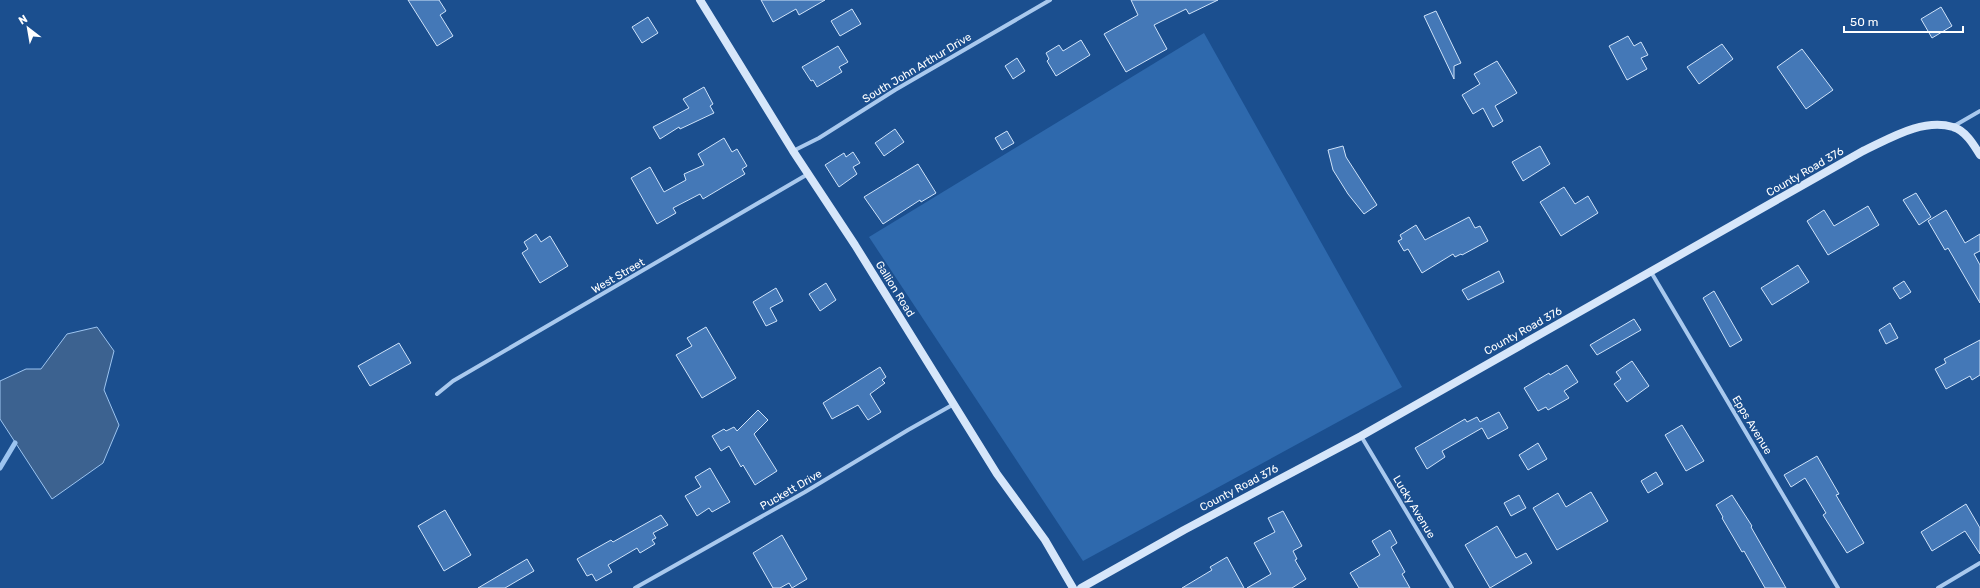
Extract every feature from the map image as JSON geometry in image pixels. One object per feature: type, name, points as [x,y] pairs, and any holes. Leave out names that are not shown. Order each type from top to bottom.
[{"type":"street","name":"Gallion Road","points":[[700,0],[793,151],[855,245],[998,474],[1045,540],[1073,588]]},
{"type":"street","name":"South John Arthur Drive","points":[[793,151],[819,138],[894,90],[1050,0]]},
{"type":"street","points":[[1980,111],[1953,127],[1963,133],[1980,155]]},
{"type":"street","name":"County Road 376","points":[[1081,588],[1184,530],[1361,436],[1863,151],[1908,131],[1930,125],[1953,127]]},
{"type":"street","name":"West Street","points":[[437,394],[453,381],[808,174]]},
{"type":"street","name":"Epps Avenue","points":[[1650,272],[1838,588]]},
{"type":"street","name":"Puckett Drive","points":[[635,588],[806,492],[954,404]]},
{"type":"street","name":"Lucky Avenue","points":[[1361,436],[1452,588]]},
{"type":"street","points":[[1938,588],[1980,563]]},
{"type":"shaded area","points":[[1204,33],[1402,387],[1083,561],[869,237]]},
{"type":"shaded area","points":[[97,327],[114,351],[104,390],[119,425],[103,463],[52,499],[0,419],[0,381],[26,369],[41,369],[67,334]]},
{"type":"building","points":[[408,0],[439,0],[446,11],[440,15],[453,36],[437,46]]},
{"type":"building","points":[[761,0],[825,0],[799,15],[796,9],[773,22]]},
{"type":"building","points":[[1131,0],[1218,0],[1189,14],[1186,9],[1154,25],[1167,49],[1126,72],[1104,34],[1138,15]]},
{"type":"building","points":[[1941,7],[1952,26],[1932,38],[1921,19]]},
{"type":"building","points":[[852,9],[861,24],[840,36],[831,21]]},
{"type":"building","points":[[1436,11],[1461,63],[1454,66],[1454,79],[1424,16]]},
{"type":"building","points":[[648,17],[658,33],[642,43],[632,27]]},
{"type":"building","points":[[1628,36],[1634,46],[1641,42],[1648,55],[1641,58],[1647,69],[1627,80],[1609,46]]},
{"type":"building","points":[[1081,40],[1090,55],[1056,76],[1047,61],[1049,59],[1046,53],[1059,45],[1063,51]]},
{"type":"building","points":[[1722,44],[1733,59],[1699,84],[1687,67]]},
{"type":"building","points":[[838,46],[848,62],[839,67],[842,72],[817,87],[802,67]]},
{"type":"building","points":[[1802,49],[1833,90],[1806,109],[1777,67]]},
{"type":"building","points":[[1017,58],[1025,71],[1013,79],[1005,66]]},
{"type":"building","points":[[1497,61],[1517,93],[1495,106],[1503,121],[1493,127],[1483,108],[1473,114],[1462,95],[1480,84],[1474,74]]},
{"type":"building","points":[[704,87],[713,104],[710,106],[714,113],[680,129],[679,127],[660,139],[653,127],[689,108],[683,99]]},
{"type":"building","points":[[895,129],[904,142],[884,156],[875,143]]},
{"type":"building","points":[[1007,131],[1014,143],[1002,150],[995,138]]},
{"type":"building","points":[[724,138],[732,152],[737,149],[747,166],[742,169],[745,174],[703,199],[700,194],[673,208],[676,213],[657,224],[631,178],[650,167],[664,192],[686,180],[684,174],[704,165],[698,154]]},
{"type":"building","points":[[1343,146],[1346,157],[1377,205],[1364,214],[1348,194],[1333,170],[1328,150]]},
{"type":"building","points":[[1540,146],[1550,164],[1523,181],[1512,162]]},
{"type":"building","points":[[853,152],[860,163],[853,167],[857,174],[839,187],[825,165],[844,153],[846,157]]},
{"type":"building","points":[[918,164],[936,193],[921,202],[920,200],[883,224],[864,197]]},
{"type":"building","points":[[1564,187],[1575,204],[1588,196],[1598,213],[1561,236],[1540,202]]},
{"type":"building","points":[[1916,193],[1931,217],[1919,225],[1903,200]]},
{"type":"building","points":[[1868,206],[1879,225],[1828,255],[1807,221],[1824,210],[1834,226]]},
{"type":"building","points":[[1946,210],[1965,243],[1980,234],[1980,251],[1974,254],[1980,265],[1980,303],[1948,248],[1945,250],[1928,221]]},
{"type":"building","points":[[1469,217],[1475,228],[1480,226],[1488,241],[1462,255],[1461,254],[1455,257],[1453,254],[1422,273],[1408,249],[1404,251],[1398,241],[1402,239],[1400,235],[1416,225],[1425,240]]},
{"type":"building","points":[[536,234],[541,242],[550,236],[568,266],[540,283],[522,253],[528,249],[524,242]]},
{"type":"building","points":[[1798,265],[1809,282],[1772,305],[1761,288]]},
{"type":"building","points":[[1499,271],[1504,282],[1468,300],[1462,290]]},
{"type":"building","points":[[1904,281],[1911,292],[1900,299],[1893,288]]},
{"type":"building","points":[[826,283],[836,300],[820,311],[809,294]]},
{"type":"building","points":[[776,288],[783,301],[770,308],[777,321],[766,326],[753,302]]},
{"type":"building","points":[[1714,291],[1742,340],[1730,347],[1703,298]]},
{"type":"building","points":[[1634,319],[1641,330],[1597,355],[1590,345]]},
{"type":"building","points":[[1890,323],[1898,338],[1886,344],[1879,330]]},
{"type":"building","points":[[706,327],[736,378],[702,398],[676,355],[692,346],[687,338]]},
{"type":"building","points":[[1980,340],[1980,375],[1972,380],[1970,376],[1946,389],[1935,369],[1946,363],[1944,359]]},
{"type":"building","points":[[399,343],[411,363],[370,386],[358,366]]},
{"type":"building","points":[[1632,361],[1649,386],[1627,402],[1614,384],[1621,379],[1616,372]]},
{"type":"building","points":[[1567,365],[1578,382],[1564,391],[1569,398],[1548,410],[1546,407],[1538,411],[1524,388],[1549,373],[1550,375]]},
{"type":"building","points":[[880,367],[886,377],[882,380],[885,383],[870,394],[881,412],[868,420],[858,405],[832,419],[823,403]]},
{"type":"building","points":[[758,410],[768,420],[754,434],[777,471],[755,485],[743,465],[741,467],[729,446],[721,451],[712,436],[724,429],[726,431],[734,427],[737,431]]},
{"type":"building","points":[[1499,412],[1508,428],[1488,439],[1482,428],[1442,451],[1445,457],[1427,469],[1415,448],[1465,419],[1467,422],[1477,417],[1480,422]]},
{"type":"building","points":[[1682,425],[1704,461],[1686,471],[1665,435]]},
{"type":"building","points":[[1538,443],[1547,459],[1528,470],[1519,455]]},
{"type":"building","points":[[1817,456],[1839,494],[1836,495],[1864,543],[1847,553],[1823,515],[1826,513],[1805,478],[1791,487],[1784,475]]},
{"type":"building","points":[[710,468],[730,502],[712,512],[709,508],[697,516],[685,496],[701,487],[695,477]]},
{"type":"building","points":[[1656,472],[1663,484],[1648,493],[1641,481]]},
{"type":"building","points":[[1591,492],[1608,521],[1557,550],[1533,508],[1558,493],[1566,507]]},
{"type":"building","points":[[1519,495],[1526,508],[1511,516],[1504,503]]},
{"type":"building","points":[[1732,495],[1752,526],[1751,527],[1786,588],[1765,588],[1744,551],[1742,552],[1722,518],[1723,517],[1716,505]]},
{"type":"building","points":[[1966,504],[1980,528],[1980,554],[1965,531],[1932,551],[1921,532]]},
{"type":"building","points":[[445,510],[471,555],[444,571],[418,526]]},
{"type":"building","points":[[1283,511],[1302,546],[1293,551],[1297,559],[1295,560],[1306,579],[1292,588],[1247,588],[1271,574],[1254,543],[1275,532],[1268,518]]},
{"type":"building","points":[[661,515],[668,525],[653,533],[656,538],[652,540],[655,544],[640,553],[637,548],[608,565],[612,572],[596,581],[592,574],[587,576],[577,559],[611,540],[613,542]]},
{"type":"building","points":[[1497,526],[1516,558],[1526,553],[1532,563],[1490,588],[1465,545]]},
{"type":"building","points":[[1390,530],[1397,543],[1391,547],[1405,572],[1402,574],[1410,588],[1359,588],[1350,573],[1380,555],[1372,541]]},
{"type":"building","points":[[782,535],[807,579],[792,588],[789,583],[780,588],[773,588],[753,553]]},
{"type":"building","points":[[1227,557],[1244,588],[1182,588],[1212,570],[1210,567]]},
{"type":"building","points":[[527,559],[534,571],[505,588],[478,588]]},
{"type":"waterway","points":[[0,468],[15,443]]}]
